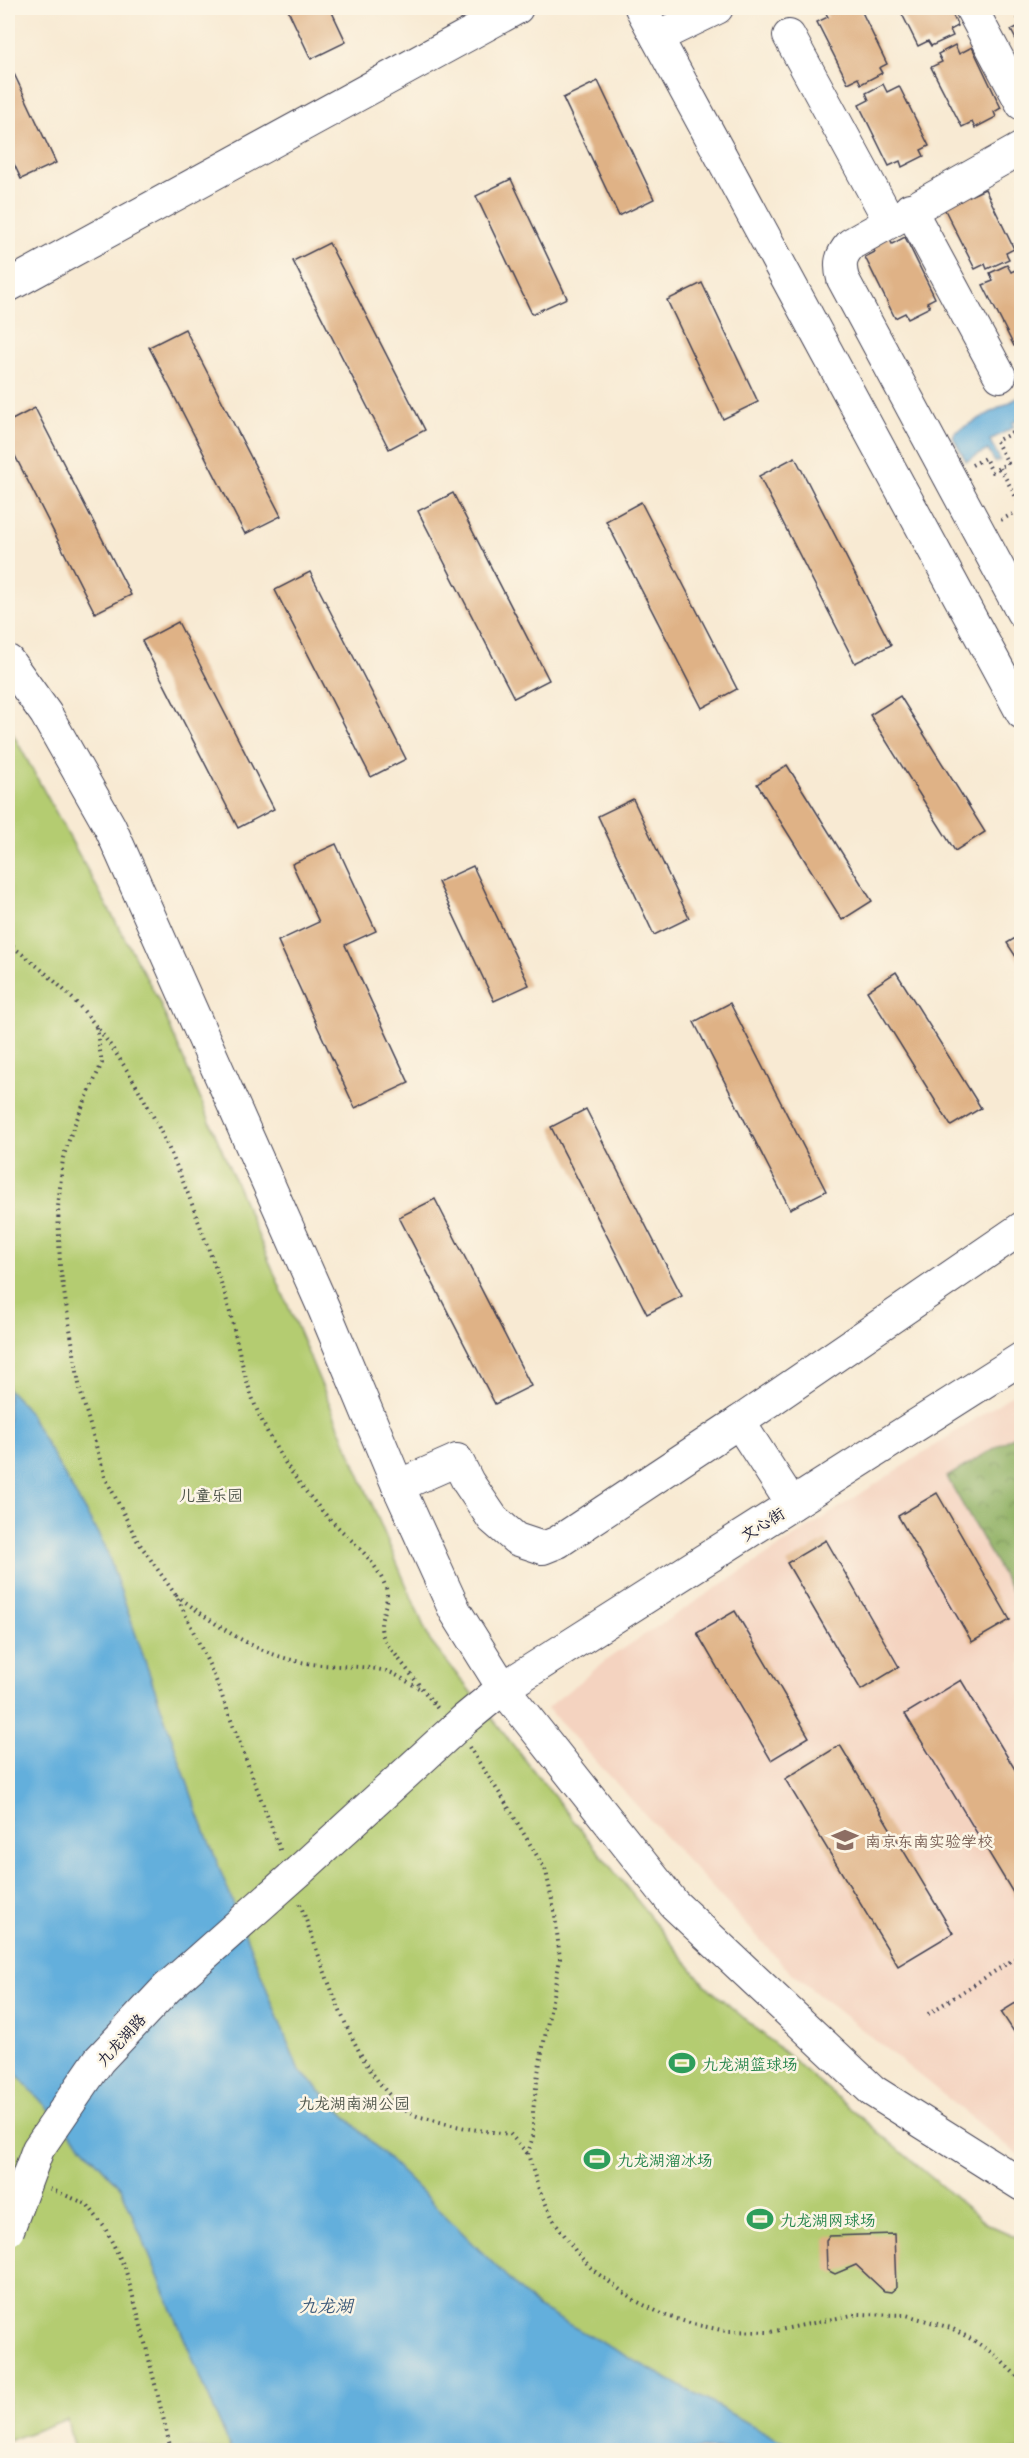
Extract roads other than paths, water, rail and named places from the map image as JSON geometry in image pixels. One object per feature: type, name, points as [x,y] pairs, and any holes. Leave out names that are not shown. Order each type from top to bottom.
[{"type":"street","points":[[8,286],[517,8]]},
{"type":"street","points":[[641,8],[1022,713]]},
{"type":"street","points":[[657,37],[717,8]]},
{"type":"street","points":[[971,8],[1022,104]]},
{"type":"street","points":[[789,36],[1000,376]]},
{"type":"street","points":[[1022,148],[851,244],[842,254],[840,266],[843,279],[1022,612]]},
{"type":"street","points":[[937,556],[979,532]]},
{"type":"street","points":[[8,661],[46,714],[110,827],[324,1309],[398,1486],[455,1611],[503,1688],[675,1904],[873,2091],[1022,2185]]},
{"type":"street","points":[[398,1486],[457,1461],[493,1519],[516,1539],[543,1548],[558,1542],[739,1422],[1022,1228]]},
{"type":"street","name":"文心街","points":[[503,1688],[1022,1358]]},
{"type":"street","points":[[739,1422],[792,1504]]},
{"type":"street","name":"九龙湖路","points":[[8,2230],[38,2150],[99,2060],[167,1988],[464,1720],[503,1688]]},
{"type":"water","points":[[1021,396],[1021,418],[1012,423],[1014,427],[990,440],[1000,460],[995,462],[988,450],[966,461],[953,437],[955,432]]},
{"type":"water","name":"九龙湖","points":[[8,1389],[25,1407],[105,1546],[199,1816],[298,2069],[537,2307],[797,2450],[231,2450],[121,2188],[8,2065]]},
{"type":"place","name":"南京东南实验学校","points":[[845,1840]]},
{"type":"place","name":"九龙湖篮球场","points":[[682,2063]]},
{"type":"place","name":"九龙湖溜冰场","points":[[597,2159]]},
{"type":"place","name":"九龙湖网球场","points":[[760,2219]]},
{"type":"park label","name":"儿童乐园","points":[[211,1494]]},
{"type":"park label","name":"九龙湖南湖公园","points":[[354,2102]]}]
